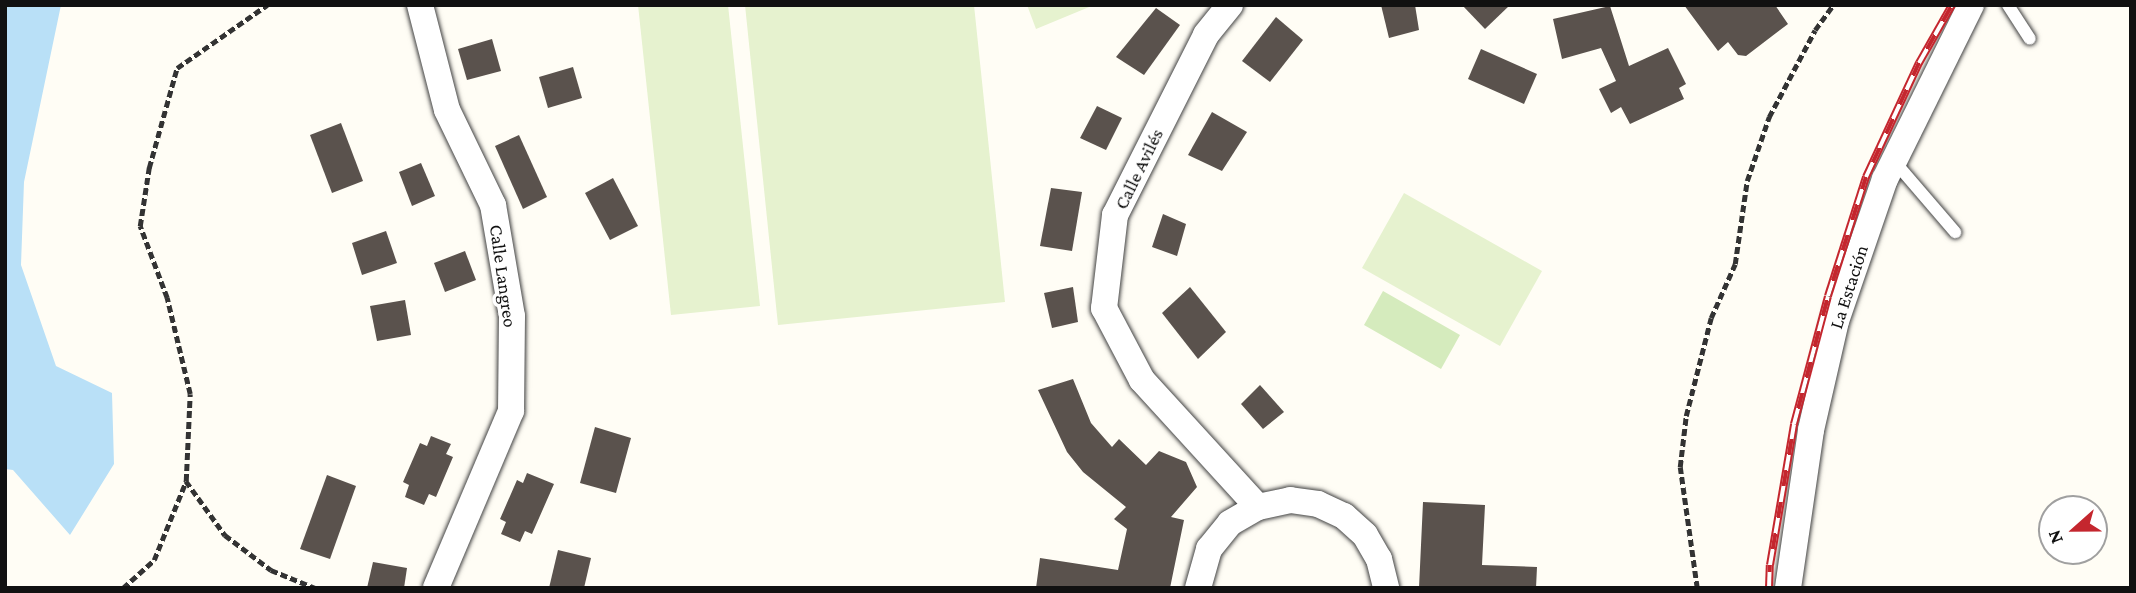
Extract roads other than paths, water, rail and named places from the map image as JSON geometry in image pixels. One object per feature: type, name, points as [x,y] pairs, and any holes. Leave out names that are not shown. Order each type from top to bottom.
[{"type":"street","name":"Calle Langreo","points":[[420,5],[447,110],[493,205],[512,316],[511,411],[436,588]]},
{"type":"street","name":"Calle Avilés","points":[[1230,5],[1206,35],[1115,215],[1104,308],[1142,380],[1258,507]]},
{"type":"street","name":"La Estación","points":[[1788,588],[1811,430],[1836,321],[1894,160],[1971,5]]},
{"type":"street","points":[[1198,588],[1209,549],[1230,523],[1258,507],[1290,500],[1318,504],[1343,516],[1365,535],[1379,559],[1386,588]]},
{"type":"lane","points":[[2008,5],[2029,39]]},
{"type":"lane","points":[[1894,160],[1955,232]]},
{"type":"water","points":[[5,5],[61,5],[24,182],[21,265],[56,366],[112,393],[114,464],[70,535],[13,470],[5,469]]},
{"type":"railway","points":[[1769,588],[1770,565],[1794,424],[1828,296],[1866,177],[1919,63],[1952,5]]}]
